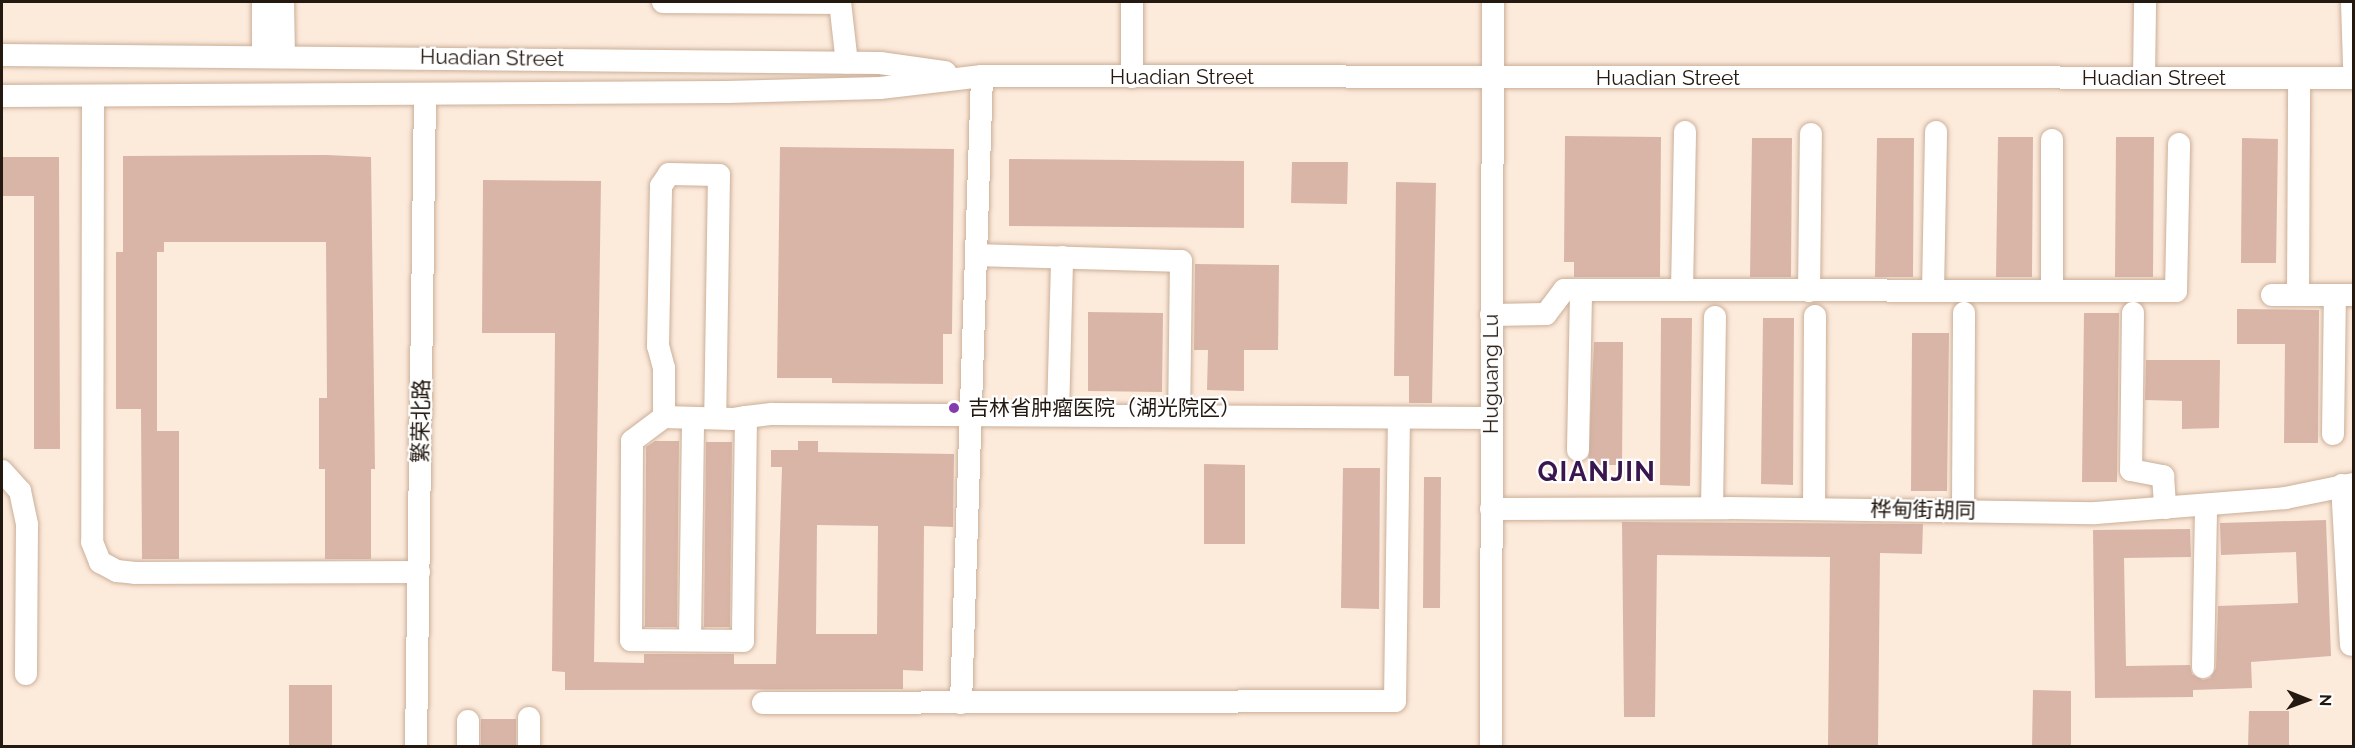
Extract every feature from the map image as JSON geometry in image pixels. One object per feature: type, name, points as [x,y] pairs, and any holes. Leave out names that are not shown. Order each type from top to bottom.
[{"type":"street","points":[[263,2],[273,57]]},
{"type":"street","points":[[273,57],[283,2]]},
{"type":"street","points":[[663,2],[840,2],[846,63]]},
{"type":"street","points":[[1132,2],[1132,77]]},
{"type":"street","name":"Huguang Lu","points":[[1491,747],[1493,2]]},
{"type":"street","points":[[2144,78],[2145,2]]},
{"type":"street","points":[[2352,2],[2354,65]]},
{"type":"street","name":"Huadian Street","points":[[2,56],[880,63],[982,76]]},
{"type":"street","points":[[962,702],[982,76]]},
{"type":"street","name":"Huadian Street","points":[[2,96],[425,95],[857,88],[982,76],[2354,78]]},
{"type":"street","points":[[2298,295],[2299,78]]},
{"type":"street","name":"繁荣北路","points":[[416,747],[425,95]]},
{"type":"street","points":[[93,97],[92,542],[100,562],[117,572],[135,573],[419,572]]},
{"type":"street","points":[[1682,290],[1685,132]]},
{"type":"street","points":[[1933,291],[1936,132]]},
{"type":"street","points":[[1809,291],[1811,134]]},
{"type":"street","points":[[2052,140],[2052,291]]},
{"type":"street","points":[[1491,315],[1546,314],[1564,290],[2176,291],[2179,144]]},
{"type":"street","points":[[664,417],[664,368],[658,346],[661,186],[669,174],[719,175],[690,640]]},
{"type":"street","points":[[978,255],[1181,261],[1179,416]]},
{"type":"street","points":[[1058,415],[1062,257]]},
{"type":"street","points":[[1578,450],[1581,290]]},
{"type":"street","points":[[2272,295],[2344,295],[2333,434]]},
{"type":"street","points":[[1963,511],[1964,313]]},
{"type":"street","points":[[2133,313],[2131,470],[2163,476],[2165,508]]},
{"type":"street","points":[[1713,508],[1716,316]]},
{"type":"street","points":[[1814,509],[1815,316]]},
{"type":"street","points":[[746,417],[743,641],[631,640],[632,441],[664,417],[746,417],[772,414],[1491,418]]},
{"type":"street","points":[[763,703],[1395,701],[1399,418]]},
{"type":"street","points":[[2,471],[20,491],[27,525],[26,674]]},
{"type":"street","points":[[2348,484],[2351,645]]},
{"type":"street","name":"桦甸街胡同","points":[[1491,509],[1713,508],[2096,513],[2286,498],[2348,484]]},
{"type":"street","points":[[2203,667],[2206,505]]},
{"type":"street","points":[[529,718],[529,747]]},
{"type":"street","points":[[468,721],[468,747]]},
{"type":"building","points":[[1565,136],[1661,137],[1660,277],[1574,277],[1574,262],[1564,262]]},
{"type":"building","points":[[1998,137],[2033,137],[2032,277],[1996,277]]},
{"type":"building","points":[[2116,137],[2154,137],[2153,277],[2115,277]]},
{"type":"building","points":[[1752,138],[1792,138],[1791,277],[1750,277]]},
{"type":"building","points":[[1877,138],[1914,138],[1913,277],[1875,277]]},
{"type":"building","points":[[2242,138],[2278,139],[2276,263],[2241,263]]},
{"type":"building","points":[[780,147],[954,149],[952,334],[943,334],[943,384],[832,383],[832,378],[777,378]]},
{"type":"building","points":[[326,155],[371,157],[375,469],[371,469],[371,559],[325,559],[325,469],[319,469],[319,398],[327,398],[326,242],[164,242],[164,252],[157,252],[157,431],[179,431],[179,559],[142,559],[141,409],[116,409],[116,252],[123,252],[123,156]]},
{"type":"building","points":[[2,157],[59,157],[60,449],[34,449],[34,196],[2,196]]},
{"type":"building","points":[[1009,159],[1244,161],[1244,228],[1009,226]]},
{"type":"building","points":[[1292,162],[1348,162],[1347,204],[1291,203]]},
{"type":"building","points":[[483,180],[601,181],[594,662],[644,663],[644,654],[734,654],[734,664],[776,664],[782,467],[771,467],[771,450],[798,450],[798,441],[818,441],[818,452],[954,454],[953,527],[924,526],[923,671],[903,670],[903,689],[565,690],[565,672],[552,671],[555,333],[482,333]],"holes":[[[817,525],[878,526],[877,634],[816,634]]]},
{"type":"building","points":[[1396,182],[1436,183],[1432,403],[1409,403],[1409,376],[1394,376]]},
{"type":"building","points":[[1195,264],[1279,265],[1278,350],[1244,350],[1244,391],[1207,390],[1208,350],[1194,350]]},
{"type":"building","points":[[2237,309],[2319,310],[2318,443],[2284,443],[2285,344],[2237,344]]},
{"type":"building","points":[[1088,312],[1163,313],[1162,392],[1088,391]]},
{"type":"building","points":[[2084,313],[2119,313],[2117,482],[2082,482]]},
{"type":"building","points":[[1661,318],[1692,318],[1690,486],[1660,485]]},
{"type":"building","points":[[1763,318],[1794,318],[1793,485],[1761,484]]},
{"type":"building","points":[[1912,333],[1949,333],[1947,491],[1911,491]]},
{"type":"building","points":[[1594,342],[1623,342],[1622,465],[1588,465]]},
{"type":"building","points":[[2146,360],[2220,360],[2219,428],[2182,429],[2182,401],[2145,400]]},
{"type":"building","points":[[655,441],[679,441],[677,627],[645,627],[646,447]]},
{"type":"building","points":[[706,442],[732,442],[730,627],[704,627]]},
{"type":"building","points":[[1204,464],[1245,465],[1245,544],[1204,544]]},
{"type":"building","points":[[1343,468],[1380,468],[1379,609],[1341,608]]},
{"type":"building","points":[[1424,477],[1441,477],[1440,608],[1423,608]]},
{"type":"building","points":[[2326,520],[2331,656],[2251,662],[2252,688],[2193,690],[2193,697],[2095,698],[2093,530],[2190,529],[2191,557],[2124,558],[2126,666],[2190,665],[2192,674],[2203,680],[2210,678],[2216,668],[2218,606],[2298,603],[2296,552],[2221,555],[2220,523]]},
{"type":"building","points":[[1622,522],[1923,524],[1922,554],[1880,553],[1878,745],[1828,745],[1830,557],[1657,555],[1655,717],[1624,717]]},
{"type":"building","points":[[289,685],[332,685],[332,747],[289,747]]},
{"type":"building","points":[[2033,690],[2071,691],[2071,747],[2032,747]]},
{"type":"building","points":[[2249,711],[2289,711],[2289,747],[2248,747]]},
{"type":"building","points":[[481,719],[516,719],[516,747],[481,747]]},
{"type":"place","name":"吉林省肿瘤医院（湖光院区）","points":[[954,408]]},
{"type":"district","name":"QIANJIN","points":[[1597,472]]}]
